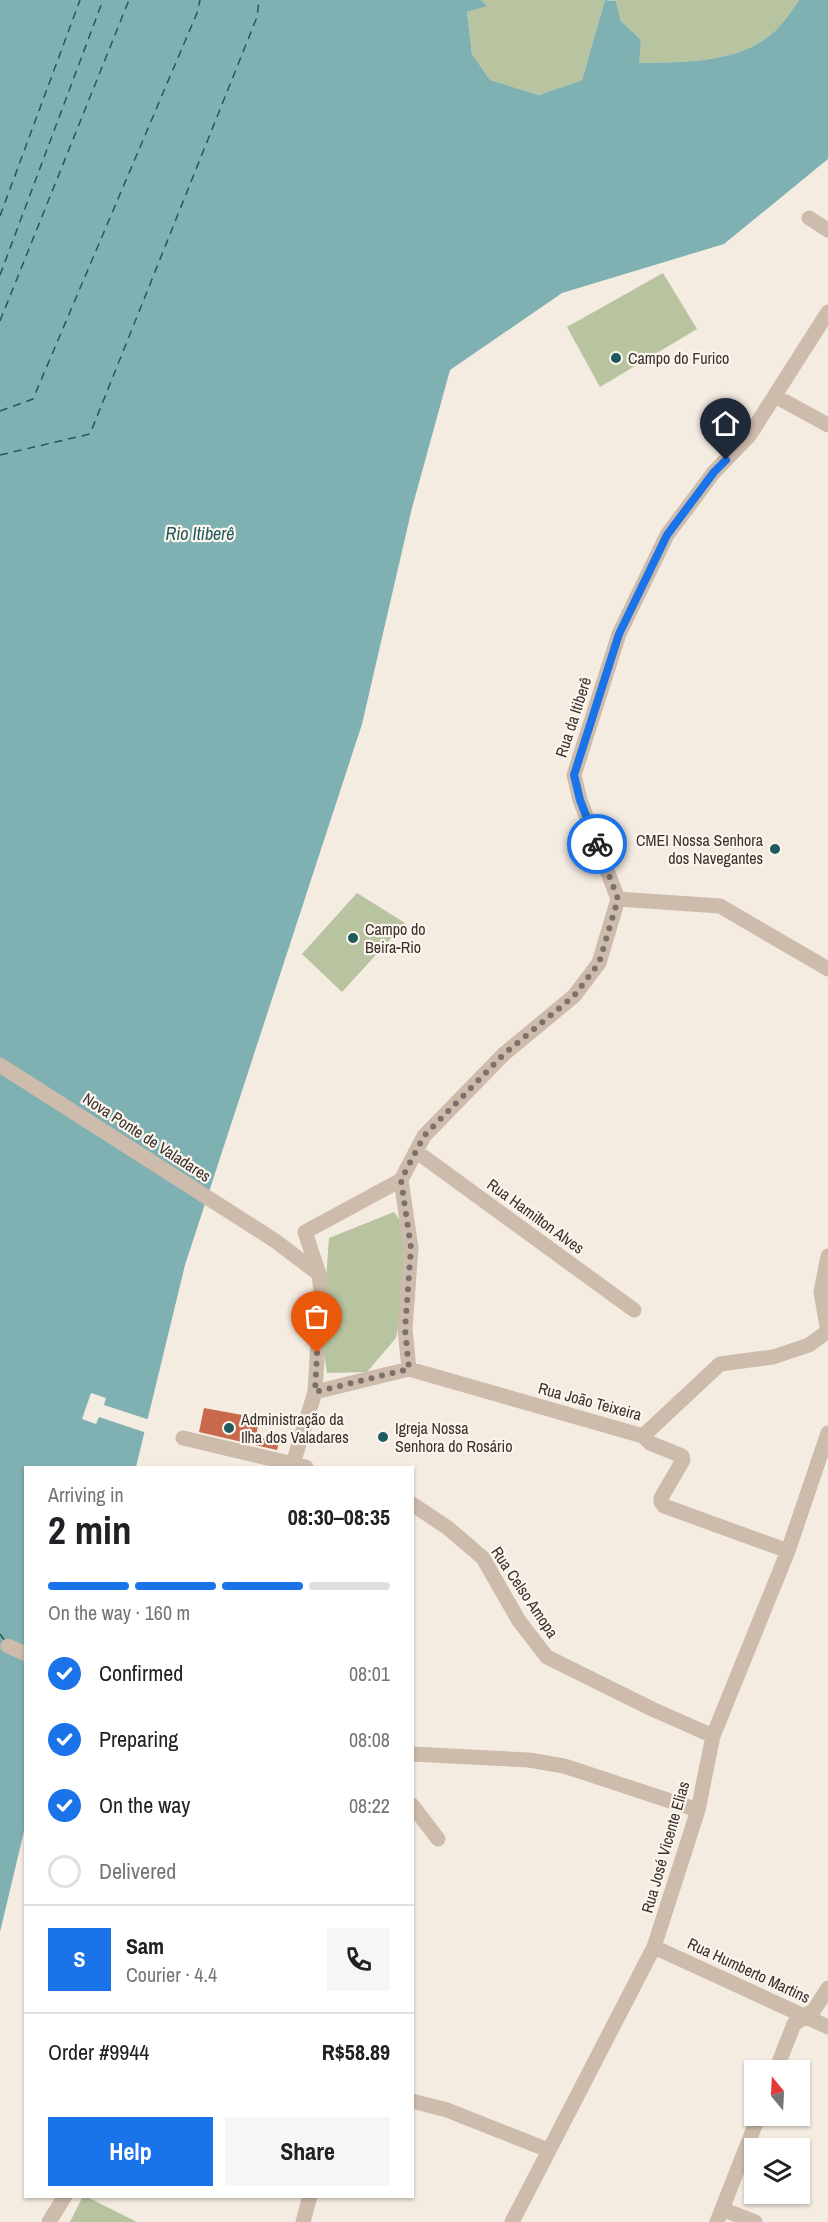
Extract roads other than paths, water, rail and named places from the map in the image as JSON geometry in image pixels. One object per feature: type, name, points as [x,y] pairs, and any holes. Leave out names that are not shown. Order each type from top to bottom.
[{"type":"street","points":[[809,218],[828,230]]},
{"type":"street","name":"Rua da Itiberê","points":[[618,899],[580,800],[574,775],[619,634],[667,535],[714,472],[749,436],[827,315]]},
{"type":"street","points":[[775,396],[828,425]]},
{"type":"street","points":[[183,1438],[297,1466],[315,1392],[321,1291],[319,1274],[305,1232],[401,1180],[424,1136],[504,1054],[574,996],[599,963],[618,899],[720,906],[828,969]]},
{"type":"street","name":"Nova Ponte de Valadares","points":[[0,1065],[274,1240],[319,1274]]},
{"type":"street","name":"Rua Hamilton Alves","points":[[417,1152],[634,1310]]},
{"type":"street","points":[[401,1180],[411,1248],[405,1329],[409,1369]]},
{"type":"street","points":[[828,1256],[821,1292],[828,1331]]},
{"type":"street","name":"Rua João Teixeira","points":[[315,1392],[409,1369],[643,1436],[720,1364],[773,1357],[809,1345],[828,1331]]},
{"type":"street","name":"Rua José Vicente Elias","points":[[512,2222],[654,1947],[698,1810],[713,1736],[788,1551],[828,1433]]},
{"type":"street","points":[[643,1436],[650,1443],[682,1455],[683,1460],[662,1498],[661,1502],[664,1506],[788,1551]]},
{"type":"street","name":"Rua Celso Amopa","points":[[414,1505],[448,1528],[483,1558],[519,1621],[547,1657],[652,1709],[713,1736]]},
{"type":"street","points":[[8,1646],[24,1653]]},
{"type":"street","points":[[414,1754],[529,1760],[564,1766],[698,1810]]},
{"type":"street","points":[[414,1808],[438,1839]]},
{"type":"street","name":"Rua Humberto Martins","points":[[654,1947],[828,2027]]},
{"type":"street","points":[[780,2060],[794,2024],[814,2010],[828,1988]]},
{"type":"street","points":[[414,2102],[447,2110],[549,2150]]},
{"type":"street","points":[[755,2126],[720,2216],[755,2222]]},
{"type":"street","points":[[49,2222],[63,2198]]},
{"type":"street","points":[[303,2222],[309,2198]]},
{"type":"water","name":"Rio Itiberê","points":[[0,0],[481,0],[487,6],[467,12],[472,54],[490,80],[539,95],[582,80],[605,0],[616,1],[621,21],[641,40],[639,63],[693,61],[729,55],[762,41],[776,30],[799,0],[828,0],[828,159],[724,244],[562,293],[450,370],[412,508],[362,724],[185,1265],[136,1466],[24,1466],[24,1831],[0,1932]]},
{"type":"place","name":"Campo do Furico","points":[[616,358]]},
{"type":"place","name":"CMEI Nossa Senhora dos Navegantes","points":[[775,849]]},
{"type":"place","name":"Campo do Beira-Rio","points":[[353,938]]},
{"type":"place","name":"Administração da Ilha dos Valadares","points":[[229,1428]]},
{"type":"place","name":"Igreja Nossa Senhora do Rosário","points":[[383,1437]]}]
